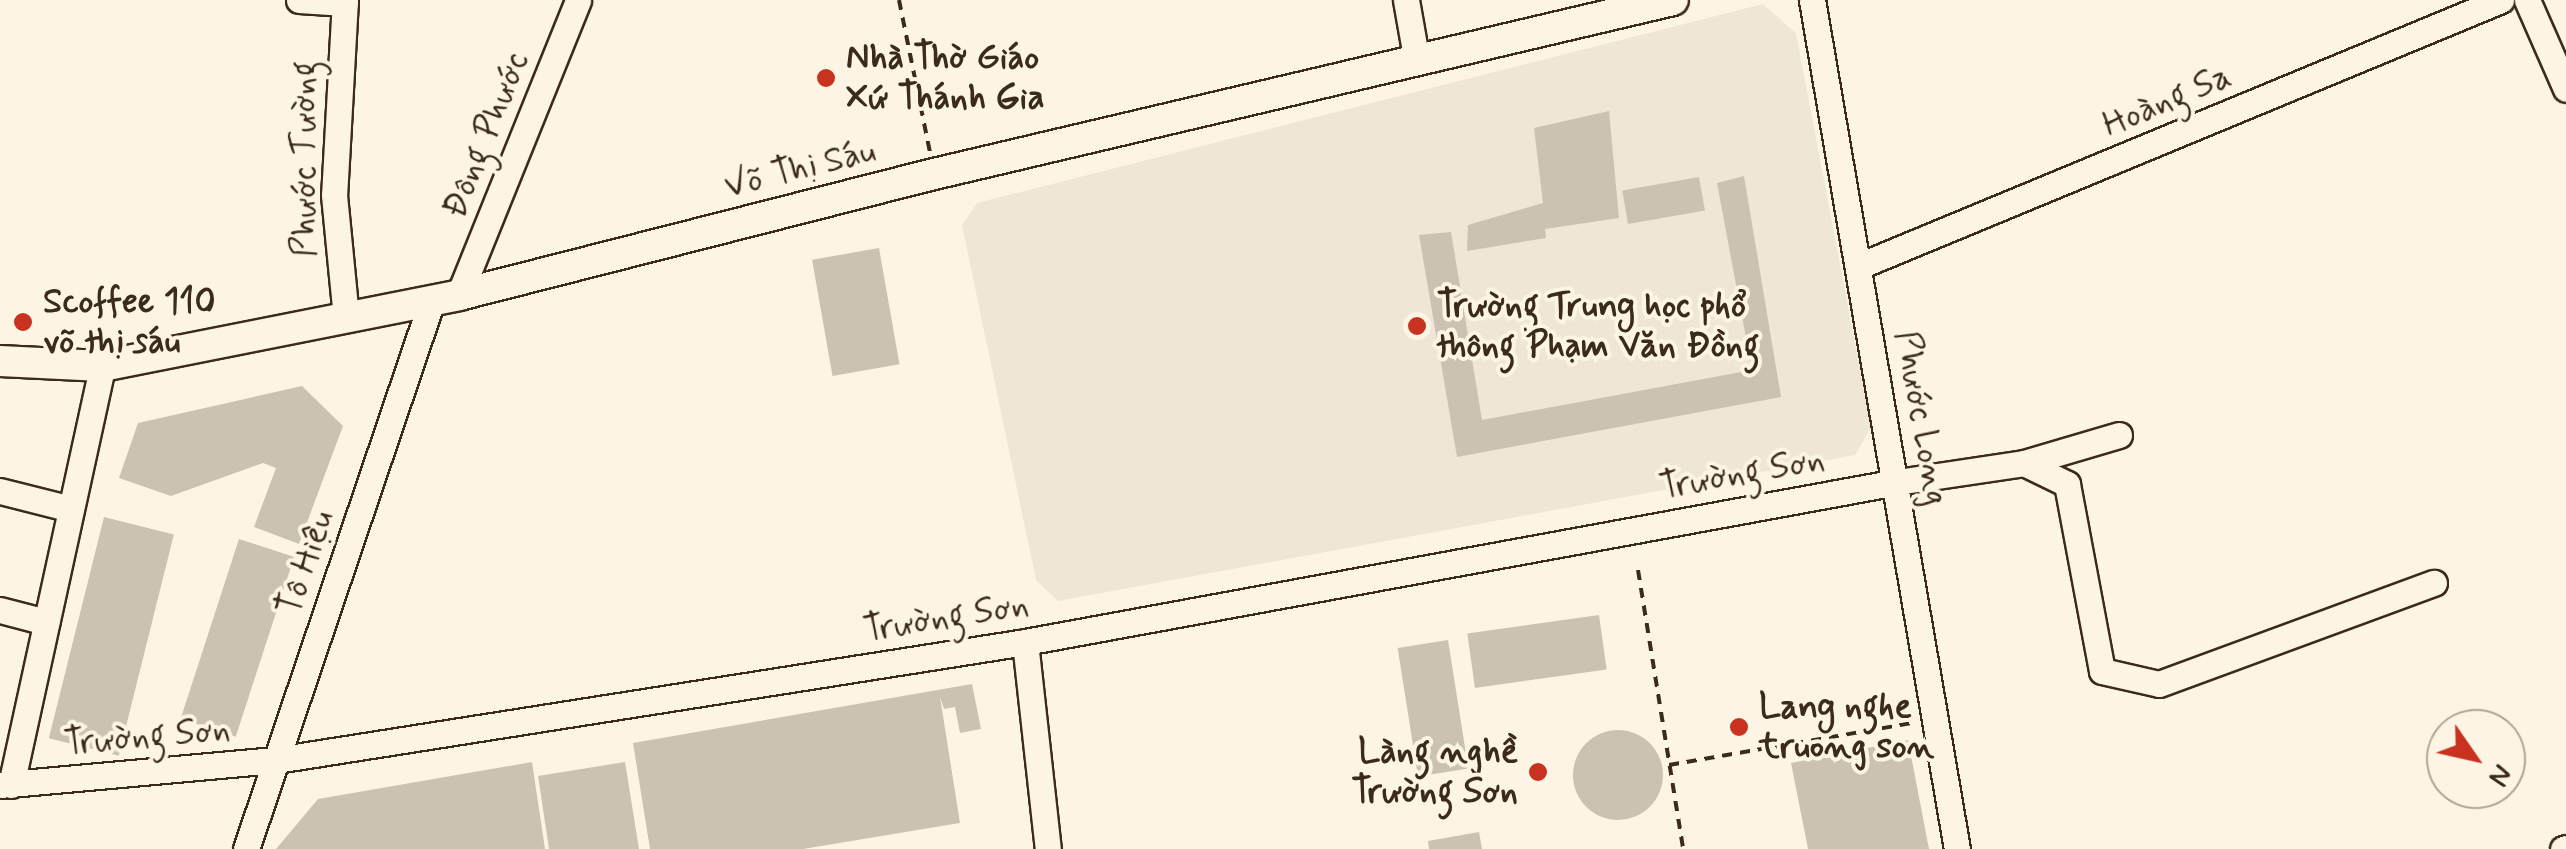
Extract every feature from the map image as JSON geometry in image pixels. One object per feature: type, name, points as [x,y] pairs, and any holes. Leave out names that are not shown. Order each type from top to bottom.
[{"type":"main road","name":"Võ Thị Sáu","points":[[0,361],[102,366],[446,298],[1416,57],[1674,0]]},
{"type":"street","points":[[298,0],[345,2]]},
{"type":"street","name":"Đông Phước","points":[[446,298],[578,0]]},
{"type":"street","points":[[1406,0],[1416,57]]},
{"type":"street","name":"Phước Long","points":[[1812,0],[1957,849]]},
{"type":"street","name":"Hoàng Sa","points":[[1859,266],[2501,0]]},
{"type":"street","points":[[2527,0],[2566,89]]},
{"type":"street","name":"Phước Tường","points":[[345,2],[334,195],[346,318]]},
{"type":"street","name":"Tô Hiệu","points":[[246,849],[446,298]]},
{"type":"street","points":[[5,785],[46,622],[102,366]]},
{"type":"street","name":"Trường Sơn","points":[[5,785],[276,760],[1025,642],[1897,482],[2024,463],[2120,435]]},
{"type":"street","points":[[2024,463],[2067,484],[2102,671],[2159,684],[2434,583]]},
{"type":"street","points":[[0,492],[71,509]]},
{"type":"street","points":[[0,610],[46,622]]},
{"type":"street","points":[[1025,642],[1048,849]]},
{"type":"path","points":[[899,0],[934,174]]},
{"type":"path","points":[[1638,570],[1683,849]]},
{"type":"path","points":[[1670,765],[1936,718]]},
{"type":"shaded area","name":"Trường Trung học phổ thông Phạm Văn Đồng","points":[[1763,4],[1796,33],[1871,427],[1855,455],[1058,601],[1036,580],[962,225],[977,203]]},
{"type":"building","points":[[1609,111],[1619,218],[1545,229],[1546,238],[1467,251],[1468,225],[1543,203],[1534,128]]},
{"type":"building","points":[[1744,176],[1781,397],[1457,457],[1419,235],[1451,232],[1482,420],[1752,370],[1717,183]]},
{"type":"building","points":[[1699,177],[1705,210],[1628,224],[1622,191]]},
{"type":"building","points":[[879,248],[899,364],[833,376],[812,260]]},
{"type":"building","points":[[302,386],[343,426],[299,544],[254,527],[276,468],[263,463],[171,496],[119,478],[138,423]]},
{"type":"building","points":[[104,517],[174,534],[119,756],[49,738]]},
{"type":"building","points":[[239,539],[294,557],[236,737],[181,719]]},
{"type":"building","points":[[1599,615],[1607,669],[1475,688],[1467,634]]},
{"type":"building","points":[[1448,640],[1468,768],[1418,776],[1398,648]]},
{"type":"building","points":[[972,684],[981,729],[960,733],[955,707],[944,709],[940,697],[960,823],[803,849],[650,849],[633,743]]},
{"type":"building","points":[[1609,730],[1627,730],[1643,737],[1656,750],[1663,775],[1656,800],[1643,813],[1627,820],[1609,820],[1593,813],[1580,800],[1573,784],[1573,766],[1580,750],[1593,737]]},
{"type":"building","points":[[1908,740],[1929,849],[1808,849],[1791,763]]},
{"type":"building","points":[[532,762],[545,849],[276,849],[318,799]]},
{"type":"building","points":[[625,762],[639,849],[549,849],[538,776]]},
{"type":"building","points":[[1479,832],[1482,849],[1429,849],[1428,841]]},
{"type":"place","name":"Nhà Thờ Giáo Xứ Thánh Gia","points":[[826,78]]},
{"type":"place","name":"Scoffee 110 võ thị sáu","points":[[23,322]]},
{"type":"place","name":"Trường Trung học phổ thông Phạm Văn Đồng","points":[[1417,326]]},
{"type":"place","name":"Lang nghe truong son","points":[[1739,727]]},
{"type":"place","name":"Làng nghề Trường Sơn","points":[[1538,772]]}]
